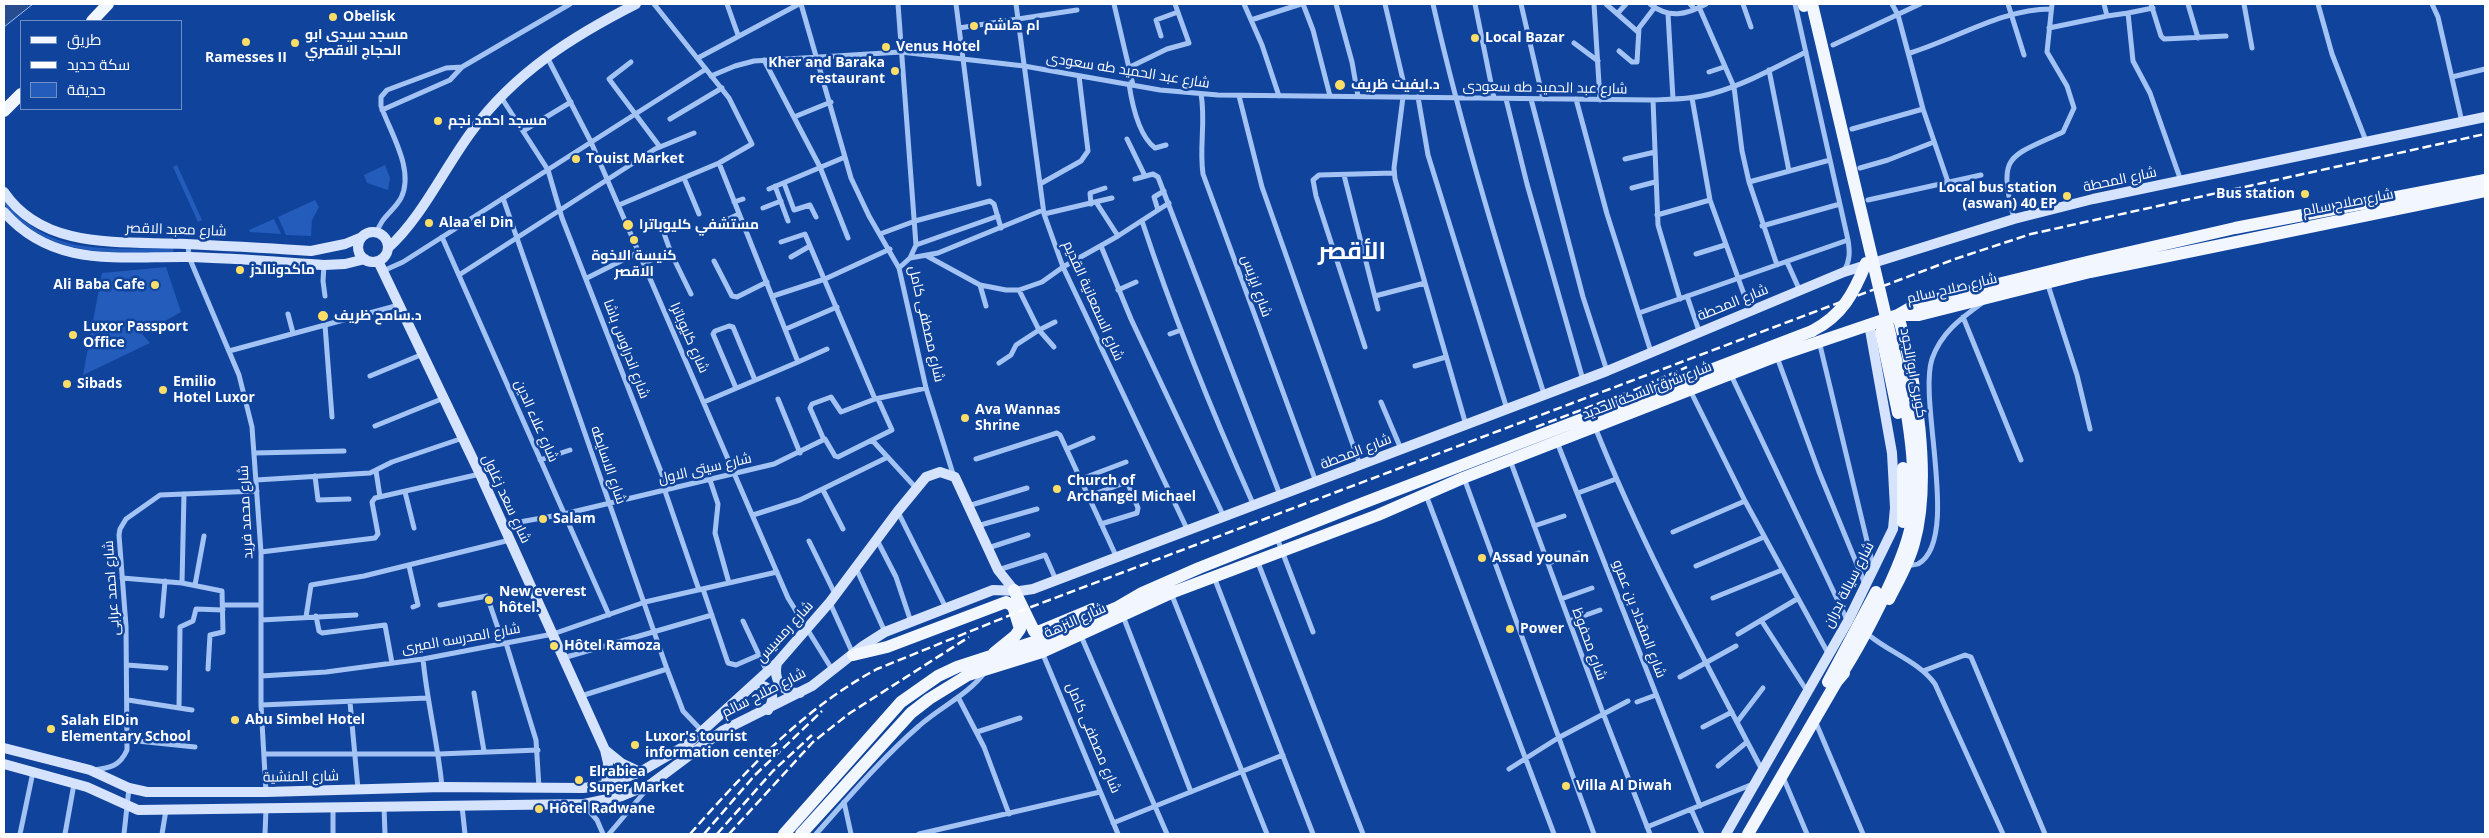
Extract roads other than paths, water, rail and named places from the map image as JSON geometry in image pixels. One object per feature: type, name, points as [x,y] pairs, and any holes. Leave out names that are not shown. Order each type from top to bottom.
[{"type":"main road","points":[[93,20],[108,4]]},
{"type":"main road","name":"كوبرى ابو الجود","points":[[1804,4],[1866,263],[1898,413],[1904,486],[1903,516],[1894,551],[1832,681]]},
{"type":"main road","name":"كوبرى ابو الجود","points":[[1804,4],[1902,384],[1908,426],[1912,486],[1912,516],[1906,544],[1884,595],[1832,681]]},
{"type":"main road","points":[[388,248],[385,238],[371,232],[362,237],[358,249],[364,259],[378,261],[386,254],[388,248],[407,227],[472,130],[501,97],[546,57],[573,38],[629,5]]},
{"type":"main road","points":[[4,107],[20,95]]},
{"type":"main road","points":[[4,111],[20,95]]},
{"type":"main road","name":"شارع المحطة","points":[[1014,590],[1027,591],[1583,380],[1844,272],[2014,220],[2094,199],[2485,117]]},
{"type":"main road","name":"شارع صلاح سالم","points":[[1898,315],[1917,304],[2235,228],[2485,180]]},
{"type":"main road","name":"شارع صلاح سالم","points":[[1898,315],[1919,315],[2047,282],[2485,191]]},
{"type":"main road","name":"شارع معبد الاقصر","points":[[4,192],[12,204],[29,219],[49,229],[97,242],[318,250],[362,237]]},
{"type":"main road","name":"شارع معبد الاقصر","points":[[4,212],[18,226],[41,241],[78,255],[98,257],[189,257],[324,265],[344,264],[364,259]]},
{"type":"main road","name":"شارع سعد زغلول","points":[[378,261],[445,398],[605,750],[608,763],[606,785]]},
{"type":"main road","points":[[1815,336],[1842,309],[1856,288],[1866,263]]},
{"type":"main road","points":[[1739,834],[1832,681],[1850,666],[1870,636],[1906,566],[1918,529],[1922,476],[1912,380],[1898,315]]},
{"type":"main road","name":"شارع شرق السكة الحديد","points":[[1409,502],[1463,478],[1777,356],[1815,336],[1869,324],[1898,315]]},
{"type":"main road","name":"شارع سيالة بدران","points":[[1726,834],[1763,773],[1848,621],[1890,538],[1895,508],[1889,431],[1869,324]]},
{"type":"main road","name":"شارع النزهة","points":[[784,834],[901,702],[938,676],[957,667],[1042,652],[1171,593],[1214,576],[1254,554],[1277,538],[1363,503],[1815,336]]},
{"type":"main road","name":"شارع رمسيس","points":[[606,785],[640,772],[673,755],[703,732],[777,663],[807,630],[926,477],[936,473],[946,473],[955,477]]},
{"type":"main road","name":"شارع مصطفى كامل","points":[[955,477],[966,506],[998,570],[1014,590]]},
{"type":"main road","points":[[1363,503],[1409,502]]},
{"type":"main road","name":"شارع النزهة","points":[[801,834],[911,713],[948,686],[987,663],[1076,626],[1118,607],[1142,593],[1254,554],[1282,551],[1409,502]]},
{"type":"main road","name":"شارع صلاح سالم","points":[[584,804],[622,796],[651,784],[722,731],[801,693],[885,632],[993,590],[1014,590]]},
{"type":"main road","points":[[1014,590],[1031,629],[1037,631],[1113,601],[1142,593]]},
{"type":"main road","points":[[853,655],[887,647],[1006,602],[1013,606],[1019,625],[1018,633],[987,663]]},
{"type":"main road","points":[[777,663],[775,670],[780,685],[793,693],[801,693]]},
{"type":"main road","points":[[1748,834],[1815,720],[1832,681]]},
{"type":"main road","points":[[754,685],[767,687],[772,692],[773,698],[768,710]]},
{"type":"main road","points":[[901,702],[911,713]]},
{"type":"main road","name":"شارع المنشية","points":[[4,748],[90,770],[129,788],[148,792],[266,792],[442,787],[583,788],[606,785]]},
{"type":"main road","name":"شارع سعد زغلول","points":[[605,750],[621,764],[640,772]]},
{"type":"main road","points":[[4,764],[98,791],[127,807],[138,810],[584,804]]},
{"type":"street","points":[[382,110],[450,80],[462,67],[570,4]]},
{"type":"street","points":[[619,205],[719,164],[752,144],[735,107],[722,88],[654,4]]},
{"type":"street","points":[[727,4],[738,35]]},
{"type":"street","points":[[698,58],[738,35],[800,4]]},
{"type":"street","name":"شارع مصطفى كامل","points":[[800,4],[831,102],[845,157],[859,197],[899,268],[926,388],[955,477]]},
{"type":"street","points":[[898,4],[916,244],[910,258],[899,268]]},
{"type":"street","points":[[956,4],[980,184]]},
{"type":"street","name":"شارع السمعانية القديم","points":[[1016,4],[1044,212],[1063,267],[1188,531]]},
{"type":"street","points":[[1114,4],[1130,67],[1134,110],[1144,134],[1153,146],[1166,145]]},
{"type":"street","points":[[1130,67],[1160,52],[1189,43],[1175,4]]},
{"type":"street","points":[[1244,4],[1252,20],[1279,96]]},
{"type":"street","points":[[1252,20],[1302,4],[1313,30],[1330,96]]},
{"type":"street","points":[[1336,4],[1352,62],[1358,96]]},
{"type":"street","points":[[1385,4],[1405,97],[1394,173],[1466,424]]},
{"type":"street","points":[[1433,4],[1454,98],[1496,243],[1544,394]]},
{"type":"street","points":[[1475,4],[1494,98]]},
{"type":"street","points":[[1521,4],[1543,99]]},
{"type":"street","points":[[1594,4],[1600,100]]},
{"type":"street","points":[[1606,4],[1638,32]]},
{"type":"street","points":[[1617,14],[1626,4]]},
{"type":"street","points":[[1690,4],[1697,8],[1734,87],[1739,135],[1749,182],[1762,226],[1777,265]]},
{"type":"street","points":[[1619,51],[1632,62],[1637,62],[1638,32],[1653,6],[1668,14],[1682,14],[1706,4]]},
{"type":"street","points":[[1743,4],[1751,27]]},
{"type":"street","points":[[1804,4],[1806,52],[1848,240],[1848,264],[1844,272]]},
{"type":"street","points":[[1892,4],[1898,15],[1910,53],[1923,109],[1948,182]]},
{"type":"street","points":[[1832,45],[1920,4]]},
{"type":"street","points":[[2008,4],[2024,55]]},
{"type":"street","points":[[2104,4],[2107,16]]},
{"type":"street","points":[[2188,4],[2198,38]]},
{"type":"street","points":[[2244,4],[2252,48]]},
{"type":"street","points":[[2318,4],[2332,54],[2366,142]]},
{"type":"street","points":[[2432,4],[2438,17],[2462,122]]},
{"type":"street","points":[[2048,28],[2128,13],[2152,6],[2162,38],[2226,36]]},
{"type":"street","points":[[1910,53],[2012,16],[2052,7],[2046,52],[2070,90],[2074,108],[2063,132],[2019,153],[2009,165],[2006,176],[2014,220]]},
{"type":"street","points":[[959,28],[1077,10]]},
{"type":"street","points":[[1161,36],[1156,20],[1178,12]]},
{"type":"street","points":[[2128,13],[2133,61],[2150,93],[2181,181]]},
{"type":"street","points":[[1668,14],[1672,99]]},
{"type":"street","points":[[1574,43],[1598,61]]},
{"type":"street","name":"شارع عبد الحميد طه سعودى","points":[[711,76],[744,63],[764,60],[901,52],[1024,66],[1131,85],[1201,94],[1653,100],[1692,98],[1734,87],[1806,52]]},
{"type":"street","name":"شارع كليوباترا","points":[[546,57],[591,142],[794,609],[833,671]]},
{"type":"street","points":[[764,60],[820,168],[848,238]]},
{"type":"street","points":[[631,62],[609,79],[637,113],[660,146]]},
{"type":"street","points":[[1709,72],[1724,66]]},
{"type":"street","points":[[377,233],[381,221],[401,198],[405,182],[403,165],[382,110],[381,97],[387,90],[446,68],[462,67]]},
{"type":"street","points":[[382,271],[403,262],[706,69]]},
{"type":"street","points":[[2452,77],[2485,69]]},
{"type":"street","points":[[1769,70],[1788,171]]},
{"type":"street","points":[[1040,184],[1081,161],[1088,151],[1079,76]]},
{"type":"street","points":[[670,119],[722,88]]},
{"type":"street","name":"شارع ايزيس","points":[[1201,94],[1204,108],[1201,150],[1203,174],[1316,482]]},
{"type":"street","points":[[1239,96],[1262,187],[1360,465]]},
{"type":"street","name":"شارع اندراوس باشا","points":[[501,97],[548,170],[559,211],[587,278],[663,478],[665,490],[728,663],[736,665],[759,655]]},
{"type":"street","points":[[1418,97],[1428,155],[1507,409]]},
{"type":"street","points":[[1692,98],[1710,200],[1750,311]]},
{"type":"street","points":[[1506,99],[1527,184],[1583,380]]},
{"type":"street","points":[[1532,99],[1583,297],[1607,370]]},
{"type":"street","points":[[1576,99],[1607,214],[1651,352]]},
{"type":"street","points":[[1653,100],[1657,215],[1680,299]]},
{"type":"street","points":[[523,131],[570,102]]},
{"type":"street","points":[[794,117],[831,102]]},
{"type":"street","points":[[1852,128],[1923,109]]},
{"type":"street","points":[[459,275],[660,146],[694,133]]},
{"type":"street","points":[[1127,139],[1145,176]]},
{"type":"street","points":[[1860,168],[1888,160],[1934,142]]},
{"type":"street","points":[[1625,159],[1654,152]]},
{"type":"street","points":[[769,189],[845,157]]},
{"type":"street","points":[[1749,182],[1830,160]]},
{"type":"street","points":[[719,164],[798,362]]},
{"type":"street","points":[[1365,347],[1314,177],[1319,175],[1394,173]]},
{"type":"street","points":[[1135,179],[1156,174],[1164,191],[1227,362],[1280,496]]},
{"type":"street","points":[[1344,175],[1378,309]]},
{"type":"street","points":[[1868,200],[1981,175]]},
{"type":"street","points":[[684,178],[699,214]]},
{"type":"street","points":[[1632,188],[1656,182]]},
{"type":"street","points":[[784,183],[794,210],[810,205],[816,217]]},
{"type":"street","points":[[775,186],[788,221]]},
{"type":"street","points":[[1105,188],[1090,194],[1094,203],[1118,236]]},
{"type":"street","points":[[1158,210],[1154,197],[1164,191]]},
{"type":"street","name":"شارع الاسايطه","points":[[503,198],[645,602],[666,669],[683,711],[703,732]]},
{"type":"street","points":[[910,258],[927,256],[1044,212],[1112,198]]},
{"type":"street","points":[[734,202],[743,200]]},
{"type":"street","points":[[1657,215],[1710,200]]},
{"type":"street","points":[[763,208],[781,201]]},
{"type":"street","points":[[880,234],[915,221],[990,201],[994,204],[1001,228]]},
{"type":"street","points":[[927,256],[980,285],[1006,290],[1019,290],[1042,282],[1063,267],[1169,204]]},
{"type":"street","points":[[1762,226],[1840,204]]},
{"type":"street","points":[[716,225],[739,214]]},
{"type":"street","points":[[916,244],[998,216]]},
{"type":"street","points":[[1142,220],[1180,330],[1208,403],[1254,506]]},
{"type":"street","points":[[661,225],[671,252],[691,294]]},
{"type":"street","points":[[781,242],[804,234],[876,399],[893,428],[892,431],[836,457],[824,440],[810,405],[831,397],[841,412],[876,399],[926,388]]},
{"type":"street","name":"شارع علاء الدين","points":[[442,237],[609,615]]},
{"type":"street","points":[[1638,313],[1848,240]]},
{"type":"street","name":"شارع محمد فريد","points":[[188,244],[189,257],[229,351],[247,401],[254,453],[261,552],[261,705],[266,792]]},
{"type":"street","points":[[1696,254],[1726,245]]},
{"type":"street","points":[[791,257],[810,246]]},
{"type":"street","points":[[1101,246],[1118,290],[1225,517]]},
{"type":"street","points":[[773,296],[825,279],[890,249]]},
{"type":"street","points":[[587,278],[639,252]]},
{"type":"street","points":[[644,263],[671,252]]},
{"type":"street","points":[[714,261],[732,296],[737,297],[767,282]]},
{"type":"street","points":[[1787,262],[1800,291]]},
{"type":"street","points":[[324,265],[323,281],[325,296]]},
{"type":"street","points":[[1118,290],[1136,282]]},
{"type":"street","points":[[2047,282],[2076,375],[2090,430]]},
{"type":"street","points":[[1375,296],[1425,284]]},
{"type":"street","points":[[980,285],[986,306]]},
{"type":"street","points":[[1019,290],[1038,330],[1054,346]]},
{"type":"street","points":[[1688,296],[1699,331]]},
{"type":"street","points":[[1906,566],[1918,564],[1927,554],[1936,529],[1937,491],[1929,375],[1936,348],[1952,326],[1993,296]]},
{"type":"street","points":[[229,351],[399,305]]},
{"type":"street","points":[[786,329],[837,307]]},
{"type":"street","points":[[288,314],[293,334]]},
{"type":"street","points":[[1963,317],[2021,460]]},
{"type":"street","points":[[999,363],[1011,355],[1016,345],[1054,322]]},
{"type":"street","points":[[326,325],[332,417]]},
{"type":"street","points":[[736,388],[713,334],[715,331],[729,326],[733,327],[756,380]]},
{"type":"street","points":[[1170,334],[1180,330]]},
{"type":"street","points":[[1815,336],[1874,570]]},
{"type":"street","points":[[704,402],[828,349]]},
{"type":"street","points":[[370,376],[423,354]]},
{"type":"street","points":[[1777,356],[1819,472],[1866,586]]},
{"type":"street","points":[[1415,366],[1446,357]]},
{"type":"street","points":[[1731,374],[1848,621]]},
{"type":"street","points":[[1690,390],[1745,501],[1829,655]]},
{"type":"street","points":[[375,426],[445,398]]},
{"type":"street","points":[[778,399],[800,453]]},
{"type":"street","points":[[1381,402],[1401,449]]},
{"type":"street","points":[[1595,427],[1616,479],[1705,663],[1763,773]]},
{"type":"street","points":[[976,459],[1058,433],[1082,479],[1116,558]]},
{"type":"street","points":[[256,480],[370,473],[392,462],[463,438]]},
{"type":"street","points":[[1067,449],[1093,438]]},
{"type":"street","name":"شارع سيتى الاول","points":[[503,525],[564,514],[735,474],[783,461],[824,440]]},
{"type":"street","points":[[872,440],[916,488]]},
{"type":"street","name":"شارع المقداد بن عمرو","points":[[1557,441],[1700,806]]},
{"type":"street","points":[[540,460],[570,450]]},
{"type":"street","points":[[254,453],[344,451]]},
{"type":"street","points":[[753,515],[823,490],[888,457]]},
{"type":"street","name":"شارع محفوظ","points":[[1510,460],[1602,713],[1650,834]]},
{"type":"street","points":[[1082,479],[1126,462]]},
{"type":"street","points":[[376,471],[380,497]]},
{"type":"street","points":[[261,552],[376,538],[372,502],[375,498],[480,474]]},
{"type":"street","points":[[315,476],[318,500],[349,499]]},
{"type":"street","points":[[1463,478],[1594,834]]},
{"type":"street","points":[[1578,493],[1616,479]]},
{"type":"street","points":[[710,480],[718,504],[715,533],[729,583]]},
{"type":"street","points":[[1089,496],[1124,483],[1128,484],[1138,508],[1137,513],[1102,524]]},
{"type":"street","points":[[966,506],[1027,488]]},
{"type":"street","points":[[823,490],[843,529]]},
{"type":"street","name":"شارع احمد عرابى","points":[[90,770],[110,768],[118,764],[127,750],[127,665],[119,535],[122,523],[156,497],[257,491]]},
{"type":"street","points":[[405,492],[414,528]]},
{"type":"street","points":[[182,583],[184,494]]},
{"type":"street","points":[[1426,494],[1554,834]]},
{"type":"street","points":[[1673,532],[1745,501]]},
{"type":"street","points":[[976,527],[1036,509]]},
{"type":"street","points":[[898,511],[946,608]]},
{"type":"street","points":[[1534,526],[1564,516]]},
{"type":"street","points":[[987,548],[1028,535]]},
{"type":"street","points":[[195,586],[204,536]]},
{"type":"street","points":[[1696,566],[1764,537]]},
{"type":"street","points":[[1277,538],[1313,632]]},
{"type":"street","points":[[877,539],[896,578],[911,622]]},
{"type":"street","points":[[306,618],[311,585],[409,566],[510,540]]},
{"type":"street","points":[[808,541],[833,599],[853,655]]},
{"type":"street","points":[[1548,563],[1579,553]]},
{"type":"street","points":[[1254,554],[1362,834]]},
{"type":"street","points":[[998,570],[1045,556],[1056,580]]},
{"type":"street","points":[[409,566],[418,605],[413,607]]},
{"type":"street","points":[[856,568],[885,632]]},
{"type":"street","points":[[1713,598],[1782,570]]},
{"type":"street","name":"شارع المدرسه الميرى","points":[[261,676],[326,672],[423,659],[553,634],[645,602],[777,572]]},
{"type":"street","points":[[1214,576],[1313,834]]},
{"type":"street","points":[[122,578],[182,583],[222,591],[223,632],[210,635],[208,670]]},
{"type":"street","points":[[162,616],[164,581]]},
{"type":"street","points":[[1561,599],[1592,588]]},
{"type":"street","points":[[1171,593],[1267,834]]},
{"type":"street","points":[[440,606],[487,596],[534,730],[538,750],[539,788]]},
{"type":"street","points":[[1738,634],[1797,599]]},
{"type":"street","points":[[179,708],[180,627],[193,621],[196,609],[260,605]]},
{"type":"street","points":[[1569,621],[1600,610]]},
{"type":"street","points":[[261,620],[356,615]]},
{"type":"street","points":[[564,658],[654,630],[712,615]]},
{"type":"street","points":[[316,616],[319,631],[322,633],[386,626],[392,663]]},
{"type":"street","points":[[1123,616],[1191,792]]},
{"type":"street","points":[[743,620],[767,672]]},
{"type":"street","points":[[1761,620],[1808,693]]},
{"type":"street","points":[[1081,635],[1168,834]]},
{"type":"street","points":[[1870,636],[1882,646],[1923,670],[1935,684],[2002,834]]},
{"type":"street","points":[[1680,677],[1736,646]]},
{"type":"street","name":"شارع مصطفى كامل","points":[[1042,652],[1118,834]]},
{"type":"street","points":[[1923,670],[1965,655],[1972,657],[2045,834]]},
{"type":"street","points":[[423,659],[427,698],[439,754],[442,787]]},
{"type":"street","points":[[816,834],[844,802],[919,726],[975,684],[987,663]]},
{"type":"street","points":[[127,665],[166,668]]},
{"type":"street","points":[[581,696],[666,669]]},
{"type":"street","points":[[1737,722],[1763,688]]},
{"type":"street","points":[[474,693],[484,751]]},
{"type":"street","points":[[1638,702],[1656,695]]},
{"type":"street","points":[[958,697],[977,732],[1009,814]]},
{"type":"street","points":[[261,705],[427,698]]},
{"type":"street","points":[[128,700],[192,710]]},
{"type":"street","points":[[1508,769],[1602,713],[1628,701]]},
{"type":"street","points":[[350,702],[358,789]]},
{"type":"street","points":[[1704,727],[1732,712]]},
{"type":"street","points":[[977,732],[1020,718]]},
{"type":"street","points":[[1815,720],[1863,834]]},
{"type":"street","points":[[128,740],[195,747]]},
{"type":"street","points":[[1718,766],[1747,742]]},
{"type":"street","points":[[264,754],[439,754],[538,750]]},
{"type":"street","points":[[1113,823],[1282,755]]},
{"type":"street","points":[[20,834],[33,772]]},
{"type":"street","points":[[1782,776],[1807,834]]},
{"type":"street","points":[[1647,826],[1757,783]]},
{"type":"street","points":[[66,834],[74,784]]},
{"type":"street","points":[[608,834],[651,784]]},
{"type":"street","points":[[124,834],[129,788]]},
{"type":"street","points":[[919,834],[1100,792]]},
{"type":"street","points":[[844,802],[851,834]]},
{"type":"street","points":[[584,804],[597,820],[603,834]]},
{"type":"street","points":[[462,806],[465,834]]},
{"type":"street","points":[[384,807],[385,834]]},
{"type":"street","points":[[333,808],[333,834]]},
{"type":"street","points":[[265,834],[266,809]]},
{"type":"street","points":[[1691,809],[1702,834]]},
{"type":"street","points":[[162,834],[166,810]]},
{"type":"railway","points":[[690,834],[732,787],[776,743],[849,685],[877,669],[1023,610],[1955,259],[2031,234],[2485,134]]},
{"type":"railway","points":[[1536,427],[1637,389],[1687,367]]},
{"type":"railway","points":[[729,834],[813,742],[850,713],[969,637]]},
{"type":"railway","points":[[704,834],[755,775],[822,711]]},
{"type":"railway","points":[[717,834],[773,771],[812,735]]},
{"type":"place","name":"Obelisk","points":[[333,17]]},
{"type":"place","name":"ام هاشم","points":[[974,26]]},
{"type":"place","name":"Local Bazar","points":[[1475,38]]},
{"type":"place","name":"Ramesses II","points":[[246,42]]},
{"type":"place","name":"مسجد سيدى ابو الحجاج الاقصري","points":[[295,43]]},
{"type":"place","name":"Venus Hotel","points":[[886,47]]},
{"type":"place","name":"Kher and Baraka restaurant","points":[[895,71]]},
{"type":"place","name":"د.ايفيت ظريف","points":[[1340,85]]},
{"type":"place","name":"مسجد احمد نجم","points":[[438,121]]},
{"type":"place","name":"Touist Market","points":[[576,159]]},
{"type":"place","name":"Bus station","points":[[2305,194]]},
{"type":"place","name":"Local bus station (aswan) 40 EP","points":[[2067,196]]},
{"type":"place","name":"Alaa el Din","points":[[429,223]]},
{"type":"place","name":"مستشفي كليوباترا","points":[[628,225]]},
{"type":"place","name":"كنيسة الاخوة الاقصر","points":[[634,240]]},
{"type":"place","name":"ماكدونالدز","points":[[240,270]]},
{"type":"place","name":"Ali Baba Cafe","points":[[155,285]]},
{"type":"place","name":"د.سامح ظريف","points":[[323,316]]},
{"type":"place","name":"Luxor Passport Office","points":[[73,335]]},
{"type":"place","name":"Sibads","points":[[67,384]]},
{"type":"place","name":"Emilio Hotel Luxor","points":[[163,390]]},
{"type":"place","name":"Ava Wannas Shrine","points":[[965,418]]},
{"type":"place","name":"Church of Archangel Michael","points":[[1057,489]]},
{"type":"place","name":"Salam","points":[[543,519]]},
{"type":"place","name":"Assad younan","points":[[1482,558]]},
{"type":"place","name":"New everest hôtel.","points":[[489,600]]},
{"type":"place","name":"Power","points":[[1510,629]]},
{"type":"place","name":"Hôtel Ramoza","points":[[554,646]]},
{"type":"place","name":"Abu Simbel Hotel","points":[[235,720]]},
{"type":"place","name":"Salah ElDin Elementary School","points":[[51,729]]},
{"type":"place","name":"Luxor's tourist information center","points":[[635,745]]},
{"type":"place","name":"Elrabiea Super Market","points":[[579,780]]},
{"type":"place","name":"Villa Al Diwah","points":[[1566,786]]},
{"type":"place","name":"Hôtel Radwane","points":[[539,809]]},
{"type":"district","name":"الأقصر","points":[[1352,252]]}]
